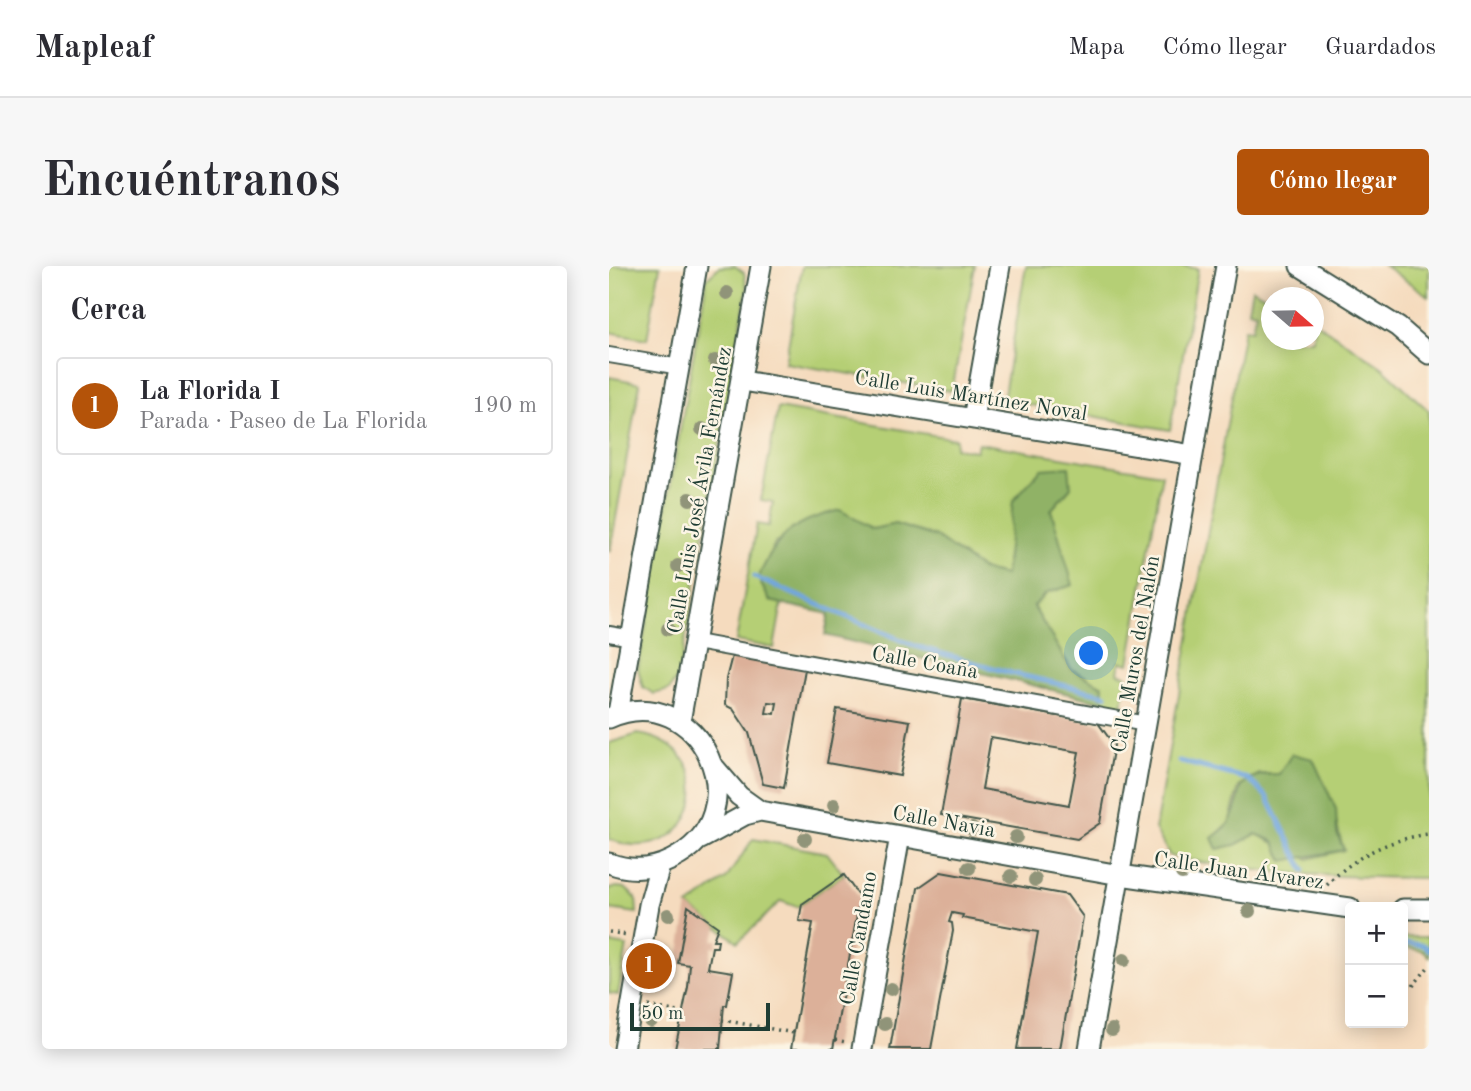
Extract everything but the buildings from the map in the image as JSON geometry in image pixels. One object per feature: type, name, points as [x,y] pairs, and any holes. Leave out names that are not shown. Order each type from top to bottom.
[{"type":"street","name":"Calle Luis José Ávila Fernández","points":[[614,716],[633,638],[697,266]]},
{"type":"street","name":"Calle Luis José Ávila Fernández","points":[[680,722],[743,381],[761,266]]},
{"type":"street","points":[[973,419],[1000,266]]},
{"type":"street","name":"Calle Muros del Nalón","points":[[1089,1049],[1226,266]]},
{"type":"street","points":[[1300,266],[1398,327],[1429,354]]},
{"type":"street","points":[[609,355],[680,367]]},
{"type":"street","name":"Calle Luis Martínez Noval","points":[[743,381],[1193,455]]},
{"type":"street","points":[[609,634],[633,638]]},
{"type":"street","name":"Calle Coaña","points":[[695,642],[1146,724]]},
{"type":"street","points":[[614,716],[652,712],[680,722]]},
{"type":"street","name":"Calle Navia","points":[[680,722],[706,749],[715,768],[739,796],[760,811],[1120,875]]},
{"type":"street","points":[[698,841],[712,817],[718,792],[715,768]]},
{"type":"street","points":[[609,863],[639,869],[660,866],[745,815],[760,811]]},
{"type":"street","name":"Calle Candamo","points":[[862,1049],[900,836]]},
{"type":"street","points":[[624,1049],[649,905],[660,866]]},
{"type":"street","name":"Calle Juan Álvarez","points":[[1120,875],[1345,908]]},
{"type":"street","points":[[1408,909],[1429,909]]},
{"type":"path","points":[[1310,904],[1341,871],[1377,849],[1402,837],[1429,834]]},
{"type":"path","points":[[1413,986],[1429,967]]},
{"type":"path","points":[[632,1003],[684,1013]]},
{"type":"path","points":[[722,1020],[794,1033]]},
{"type":"green space","points":[[609,266],[660,266],[647,339],[609,332]]},
{"type":"green space","points":[[735,266],[744,273],[747,289],[679,675],[669,690],[654,694],[643,687],[638,669],[707,278],[719,267]]},
{"type":"green space","points":[[802,266],[975,266],[952,391],[785,363]]},
{"type":"green space","points":[[1026,266],[1184,266],[1198,269],[1170,430],[1003,400]]},
{"type":"green space","points":[[1385,266],[1429,266],[1429,297],[1424,293]]},
{"type":"green space","points":[[1252,289],[1261,294],[1261,350],[1324,350],[1324,328],[1383,368],[1429,411],[1429,878],[1299,874],[1202,862],[1170,856],[1155,829],[1244,329],[1252,330],[1256,312],[1248,310]],"holes":[[[1259,774],[1279,774],[1326,788],[1344,850],[1308,859],[1256,834],[1235,845],[1213,838],[1229,823],[1239,787]]]},
{"type":"green space","points":[[609,377],[640,383],[610,551],[609,551]]},
{"type":"green space","points":[[778,408],[956,439],[955,448],[976,451],[978,443],[1162,474],[1129,664],[1120,662],[1118,673],[1127,676],[1121,711],[1102,708],[1103,686],[1071,669],[1033,606],[1047,593],[1060,545],[1051,510],[1071,487],[1007,554],[1005,575],[983,570],[936,537],[895,524],[873,529],[840,511],[775,543],[758,578],[770,601],[782,603],[774,648],[736,641],[757,524],[769,526],[773,502],[761,500]]},
{"type":"green space","points":[[1069,467],[1071,487],[1051,510],[1073,585],[1047,593],[1033,606],[1071,669],[1103,686],[1102,702],[825,635],[829,614],[770,601],[758,578],[773,550],[788,532],[809,520],[840,510],[873,529],[895,524],[936,537],[983,570],[1005,575],[1013,501],[1041,469]]},
{"type":"green space","points":[[638,734],[667,744],[685,762],[693,783],[691,805],[681,825],[664,839],[639,845],[609,839],[609,743]]},
{"type":"green space","points":[[1292,754],[1313,759],[1336,809],[1337,833],[1344,850],[1283,861],[1274,841],[1256,834],[1235,845],[1217,849],[1212,838],[1229,823],[1242,787],[1252,777],[1279,774]]},
{"type":"green space","points":[[753,839],[827,853],[844,875],[797,907],[781,901],[738,942],[688,906],[726,879]]},
{"type":"green space","points":[[625,888],[636,898],[637,913],[609,909],[609,889]]},
{"type":"green space","points":[[1408,937],[1429,937],[1429,956],[1423,951],[1408,948]]},
{"type":"green space","points":[[609,943],[627,946],[618,995],[609,993]]},
{"type":"waterway","points":[[754,577],[915,646],[1011,673],[1106,695]]},
{"type":"waterway","points":[[1179,761],[1248,779],[1267,797],[1304,870]]},
{"type":"waterway","points":[[1408,944],[1423,945],[1429,950]]},
{"type":"place","name":"La Florida I","points":[[649,966]]}]
